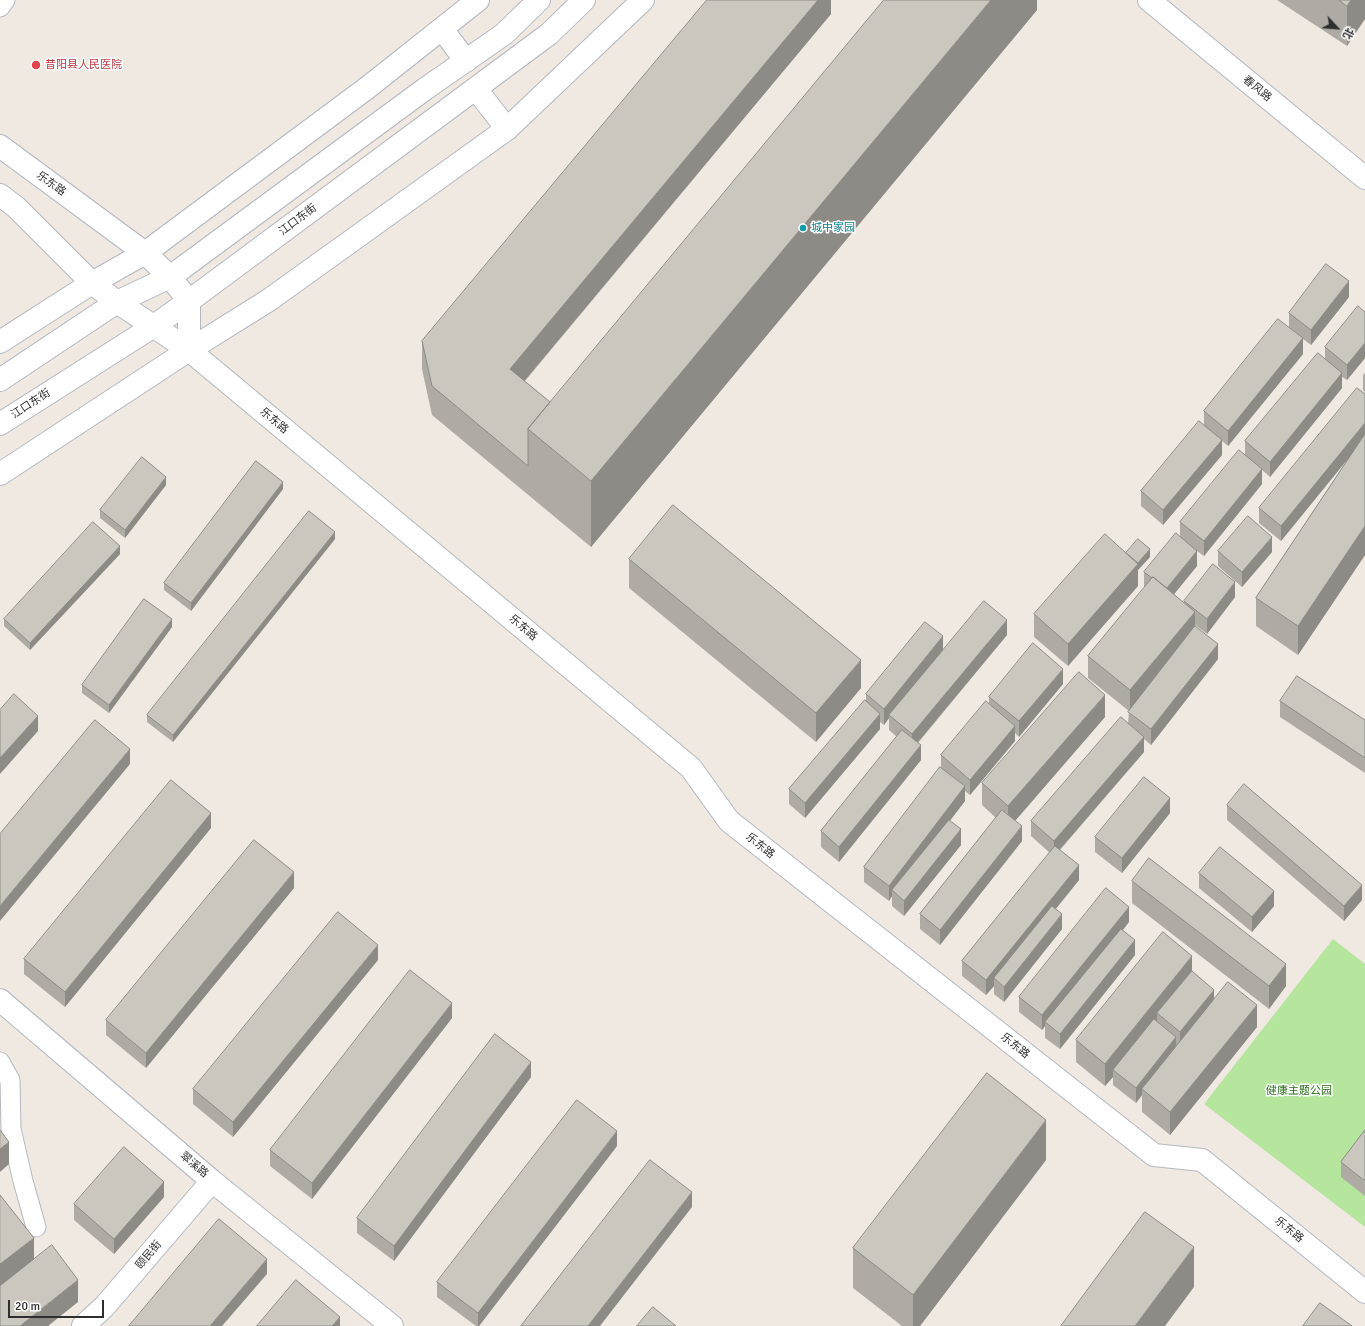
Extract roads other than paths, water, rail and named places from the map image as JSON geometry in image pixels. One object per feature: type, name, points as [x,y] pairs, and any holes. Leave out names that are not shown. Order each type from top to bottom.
[{"type":"main road","points":[[0,342],[92,283],[145,253],[367,88],[478,0]]},
{"type":"main road","points":[[0,380],[117,302],[170,277],[504,34],[539,0]]},
{"type":"main road","name":"江口东街","points":[[0,424],[154,326],[189,301],[549,34],[584,0]]},
{"type":"main road","points":[[0,474],[189,350],[270,300],[507,129],[644,0]]},
{"type":"main road","name":"春风路","points":[[1149,0],[1365,178]]},
{"type":"main road","points":[[442,29],[466,61]]},
{"type":"main road","points":[[476,89],[507,129]]},
{"type":"main road","name":"乐东路","points":[[0,146],[145,253],[170,277],[189,301]]},
{"type":"main road","name":"乐东路","points":[[0,195],[16,207],[92,283],[117,302],[189,350],[691,768],[728,821],[1154,1155],[1202,1160],[1365,1292]]},
{"type":"main road","points":[[189,301],[189,350]]},
{"type":"main road","name":"翠溪路","points":[[0,1000],[212,1181],[392,1326]]},
{"type":"main road","name":"颐民街","points":[[83,1326],[104,1307],[212,1181]]},
{"type":"lane","points":[[0,7],[5,0]]},
{"type":"lane","points":[[0,1062],[10,1080],[12,1129],[23,1181],[36,1226]]},
{"type":"place","name":"昔阳县人民医院","points":[[36,65]]},
{"type":"place","name":"城中家园","points":[[803,228]]},
{"type":"park label","name":"健康主题公园","points":[[1299,1091]]}]
